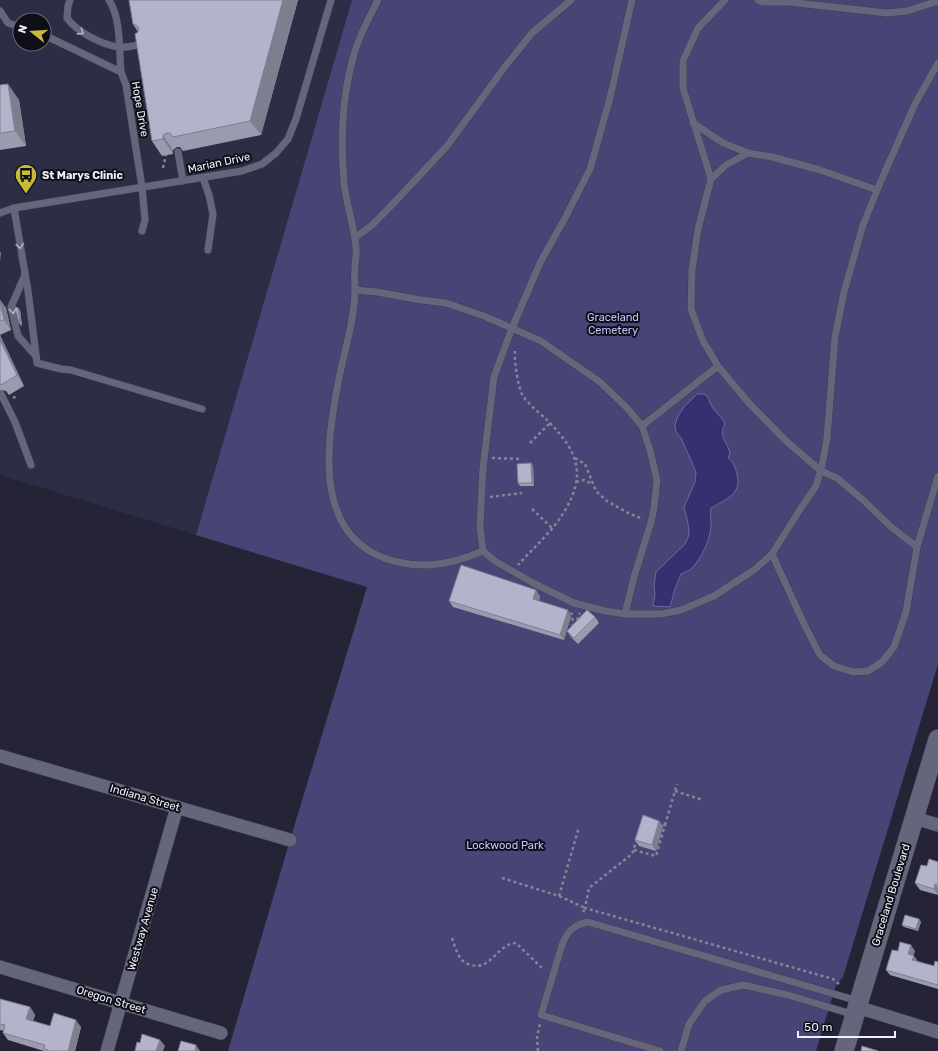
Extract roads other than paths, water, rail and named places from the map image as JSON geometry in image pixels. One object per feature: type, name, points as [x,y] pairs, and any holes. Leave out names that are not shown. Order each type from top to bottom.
[{"type":"street","name":"Graceland Boulevard","points":[[844,1051],[938,739]]},
{"type":"street","name":"Indiana Street","points":[[0,756],[290,840]]},
{"type":"street","name":"Westway Avenue","points":[[107,1051],[177,807]]},
{"type":"street","points":[[914,818],[938,825]]},
{"type":"street","name":"Oregon Street","points":[[0,967],[221,1034]]},
{"type":"street","points":[[857,1008],[938,1032]]},
{"type":"lane","points":[[70,0],[67,18],[82,34],[119,47],[144,44]]},
{"type":"lane","points":[[109,0],[114,7],[118,27],[121,72]]},
{"type":"lane","name":"Marian Drive","points":[[0,213],[14,208],[242,172],[262,164],[276,153],[288,139],[296,119],[331,0]]},
{"type":"lane","points":[[378,0],[355,49],[344,96],[342,133],[344,183],[357,248],[354,270],[355,290],[348,341],[339,377],[328,456],[329,479],[333,500],[341,521],[353,537],[369,551],[393,562],[417,566],[442,564],[483,551]]},
{"type":"lane","points":[[355,238],[372,225],[448,146],[504,68],[532,33],[571,0]]},
{"type":"lane","points":[[632,0],[610,98],[590,169],[541,261],[512,328],[494,377],[484,457],[480,526],[483,551],[495,561],[533,584],[574,603],[605,611],[625,614],[661,614],[681,610],[714,596],[754,570],[772,554],[816,486],[821,471],[827,438],[836,337],[844,292],[863,225],[915,104],[938,63]]},
{"type":"lane","points":[[725,0],[698,28],[683,61],[683,88],[711,179],[698,229],[692,270],[691,309],[703,341],[718,366],[748,402],[785,440],[821,471],[838,478],[890,526],[917,547]]},
{"type":"lane","points":[[758,0],[763,2],[788,2],[887,13],[907,11],[938,0]]},
{"type":"lane","points":[[0,11],[8,23],[12,24]]},
{"type":"lane","name":"Hope Drive","points":[[52,39],[121,72],[126,85],[142,188],[145,220],[142,230]]},
{"type":"lane","points":[[693,123],[723,143],[748,153],[772,157],[820,170],[877,190]]},
{"type":"lane","points":[[178,152],[183,181]]},
{"type":"lane","points":[[711,179],[726,165],[748,153]]},
{"type":"lane","points":[[203,178],[209,195],[213,214],[208,250]]},
{"type":"lane","points":[[14,208],[28,291],[37,363],[71,370],[202,409]]},
{"type":"lane","points":[[25,275],[11,307],[18,336],[36,356]]},
{"type":"lane","points":[[355,290],[377,292],[446,304],[484,316],[512,328],[541,342],[600,382],[627,408],[642,426],[650,450],[657,480],[651,522],[634,577],[625,614]]},
{"type":"lane","points":[[642,426],[718,366]]},
{"type":"lane","points":[[1,394],[31,465]]},
{"type":"lane","points":[[772,554],[820,655],[834,666],[853,672],[868,671],[882,662],[894,647],[906,612],[917,547],[938,476]]},
{"type":"lane","points":[[660,1051],[541,1015],[566,934],[580,923],[588,922],[828,993],[857,1008]]},
{"type":"lane","points":[[681,1051],[689,1024],[705,1001],[721,990],[743,985],[857,1008]]},
{"type":"place","name":"St Marys Clinic","points":[[26,194]]},
{"type":"park label","name":"Graceland Cemetery","points":[[613,323]]},
{"type":"park label","name":"Lockwood Park","points":[[505,845]]}]
